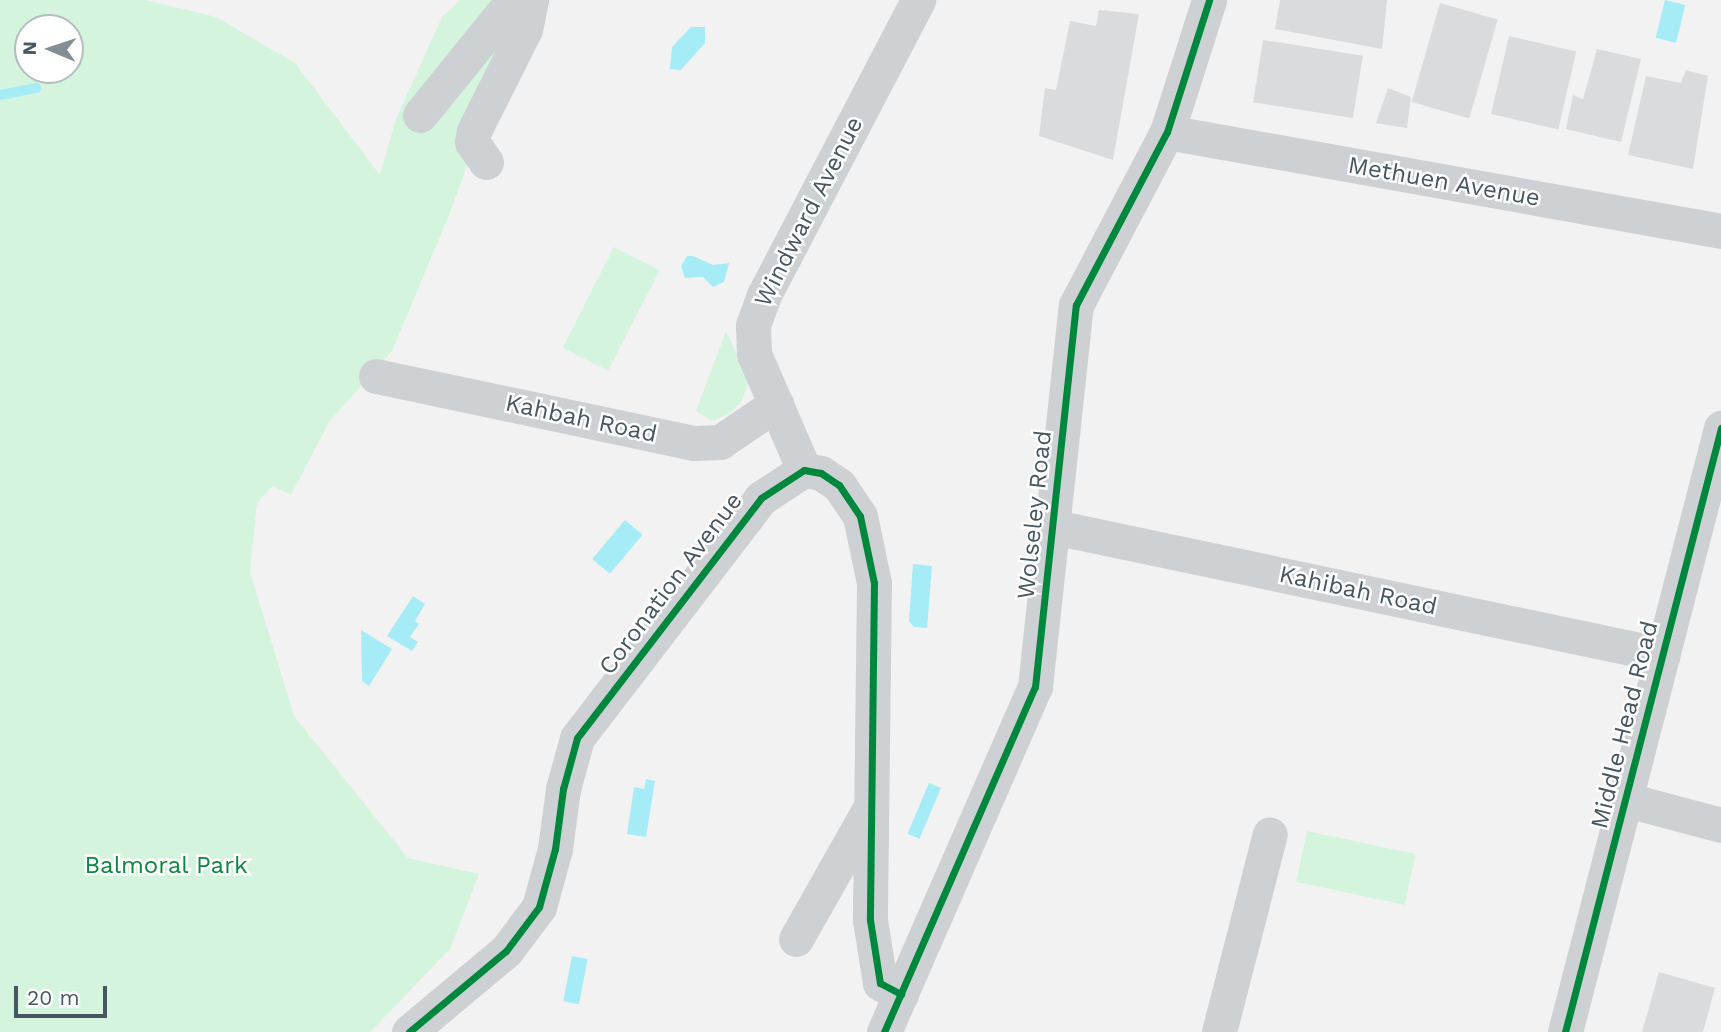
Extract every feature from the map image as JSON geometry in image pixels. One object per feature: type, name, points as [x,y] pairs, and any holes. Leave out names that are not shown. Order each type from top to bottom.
[{"type":"street","points":[[420,115],[513,0]]},
{"type":"street","points":[[486,162],[472,142],[474,131],[525,29],[531,0]]},
{"type":"street","name":"Windward Avenue","points":[[804,470],[754,354],[753,325],[764,295],[918,0]]},
{"type":"street","name":"Wolseley Road","points":[[884,1032],[1035,687],[1076,305],[1167,132],[1209,0]]},
{"type":"street","name":"Methuen Avenue","points":[[1167,132],[1721,231]]},
{"type":"street","name":"Kahbah Road","points":[[376,376],[694,443],[720,442],[775,404]]},
{"type":"street","name":"Middle Head Road","points":[[1565,1032],[1721,428]]},
{"type":"street","points":[[804,470],[821,474],[839,485],[860,516],[874,583],[870,920],[880,983],[901,995]]},
{"type":"street","name":"Coronation Avenue","points":[[409,1032],[506,951],[539,907],[555,849],[563,789],[578,737],[761,498],[804,470]]},
{"type":"street","name":"Kahibah Road","points":[[1054,527],[1663,654]]},
{"type":"street","points":[[1627,800],[1721,825]]},
{"type":"street","points":[[796,939],[873,803]]},
{"type":"street","points":[[1219,1032],[1270,834]]},
{"type":"green space","name":"Balmoral Park","points":[[0,0],[146,0],[216,17],[295,63],[380,175],[396,119],[442,17],[460,0],[528,0],[449,215],[392,351],[329,422],[291,495],[273,486],[257,503],[250,572],[294,716],[408,858],[479,874],[450,949],[370,1032],[0,1032]]},
{"type":"green space","points":[[614,247],[659,270],[608,371],[563,348]]},
{"type":"green space","points":[[726,331],[749,381],[741,402],[729,414],[712,421],[696,411]]},
{"type":"green space","points":[[1307,831],[1416,854],[1405,905],[1296,882]]},
{"type":"water","points":[[1665,0],[1685,5],[1676,43],[1656,38]]},
{"type":"water","points":[[691,27],[705,27],[705,43],[681,70],[670,69],[672,47]]},
{"type":"water","points":[[687,256],[713,265],[729,263],[724,282],[713,287],[703,277],[685,278],[681,266]]},
{"type":"water","points":[[625,520],[643,535],[610,574],[592,559]]},
{"type":"water","points":[[913,564],[932,566],[927,628],[914,627],[909,621]]},
{"type":"water","points":[[413,596],[425,604],[415,621],[419,624],[410,637],[418,642],[412,651],[387,636]]},
{"type":"water","points":[[361,630],[392,649],[369,686],[362,681]]},
{"type":"water","points":[[646,779],[655,781],[646,837],[627,834],[634,787],[644,789]]},
{"type":"water","points":[[929,783],[941,788],[919,839],[908,834]]},
{"type":"water","points":[[572,956],[588,959],[579,1004],[563,1001]]},
{"type":"building","points":[[1280,0],[1387,0],[1382,49],[1275,29]]},
{"type":"building","points":[[1440,3],[1498,20],[1469,119],[1412,102]]},
{"type":"building","points":[[1099,10],[1139,14],[1113,160],[1039,136],[1045,88],[1056,90],[1070,21],[1096,26]]},
{"type":"building","points":[[1509,36],[1576,52],[1558,129],[1491,114]]},
{"type":"building","points":[[1263,40],[1363,56],[1353,118],[1253,102]]},
{"type":"building","points":[[1597,49],[1641,59],[1621,142],[1566,129],[1573,95],[1583,99]]},
{"type":"building","points":[[1686,70],[1708,76],[1693,169],[1628,155],[1646,76],[1681,83]]},
{"type":"building","points":[[1388,88],[1411,97],[1407,128],[1376,123]]},
{"type":"building","points":[[1659,972],[1715,988],[1703,1032],[1642,1032]]},
{"type":"waterway","points":[[0,95],[36,88]]},
{"type":"cycle path","points":[[884,1032],[1035,687],[1076,305],[1167,132],[1209,0]]},
{"type":"cycle path","points":[[1565,1032],[1721,428]]},
{"type":"cycle path","points":[[409,1032],[506,951],[539,907],[555,849],[563,789],[577,738],[761,498],[804,470],[821,473],[839,485],[860,516],[874,583],[870,920],[880,983],[901,994]]}]
